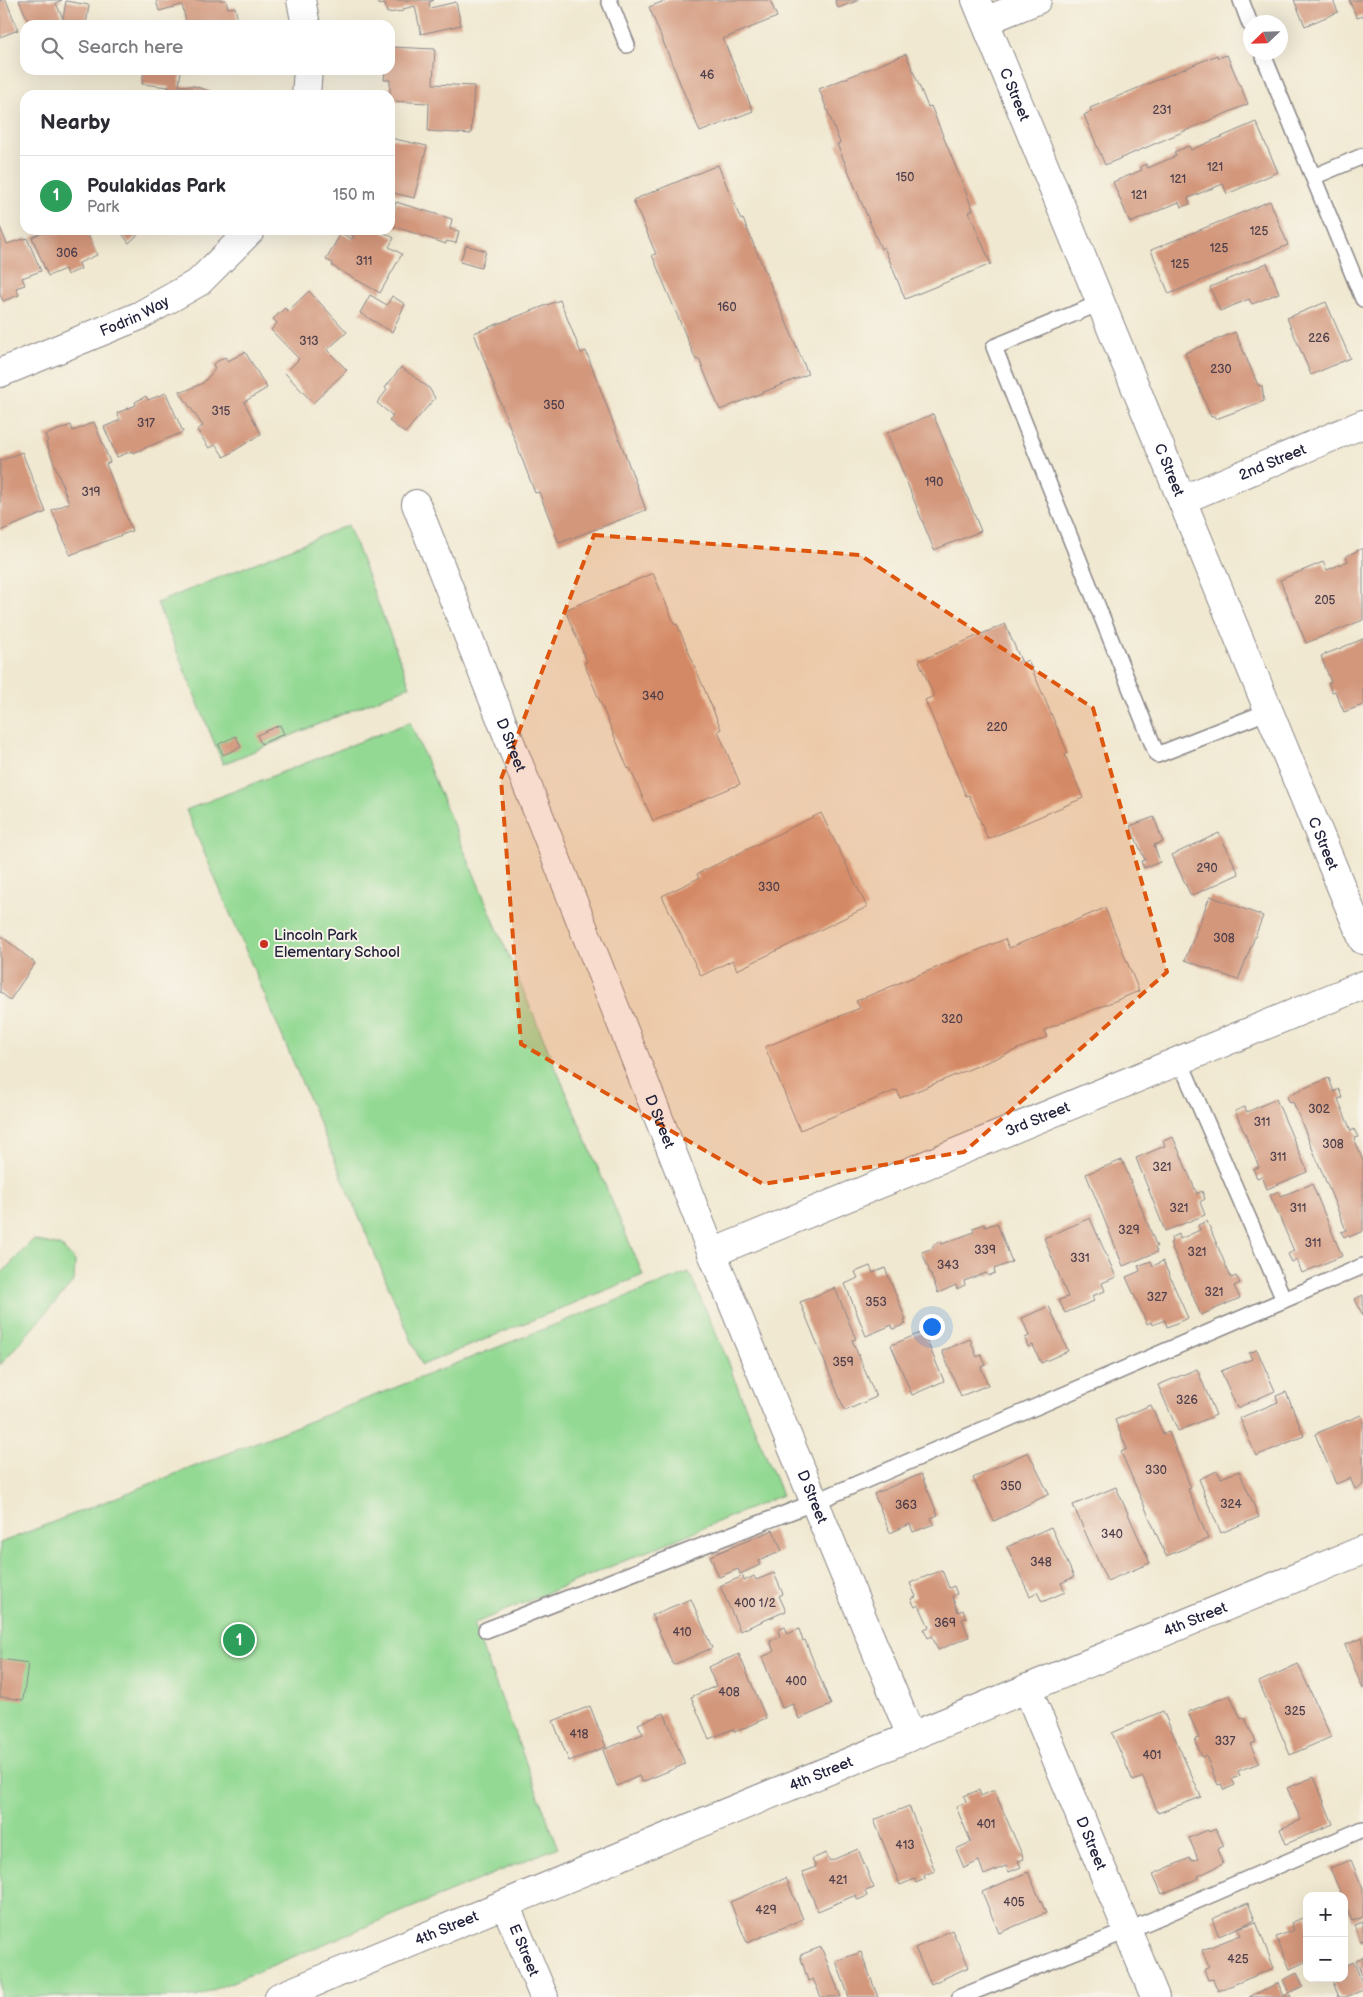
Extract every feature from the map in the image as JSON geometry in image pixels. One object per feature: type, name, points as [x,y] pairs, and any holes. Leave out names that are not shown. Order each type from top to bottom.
[{"type":"street","points":[[301,0],[305,20]]},
{"type":"street","points":[[980,11],[1037,0]]},
{"type":"street","name":"C Street","points":[[980,11],[1363,940]]},
{"type":"street","points":[[306,90],[308,75]]},
{"type":"street","name":"Fodrin Way","points":[[0,373],[139,316],[199,282],[246,235]]},
{"type":"street","name":"2nd Street","points":[[1182,500],[1363,424]]},
{"type":"street","name":"D Street","points":[[416,504],[712,1254],[911,1736]]},
{"type":"street","name":"3rd Street","points":[[712,1254],[1363,985]]},
{"type":"street","name":"4th Street","points":[[279,1997],[1363,1550]]},
{"type":"street","name":"D Street","points":[[1027,1688],[1154,1997]]},
{"type":"street","name":"E Street","points":[[505,1904],[544,1997]]},
{"type":"lane","points":[[609,0],[627,45]]},
{"type":"lane","points":[[1241,0],[1247,15]]},
{"type":"lane","points":[[1265,60],[1363,299]]},
{"type":"lane","points":[[1313,177],[1363,156]]},
{"type":"lane","points":[[1100,303],[994,347],[1157,755],[1269,711]]},
{"type":"lane","points":[[1180,1061],[1284,1300]]},
{"type":"lane","points":[[486,1630],[815,1502],[1363,1266]]},
{"type":"lane","points":[[960,1997],[1127,1931],[1363,1829]]},
{"type":"highlighted area","points":[[594,535],[860,555],[1093,708],[1167,972],[964,1152],[763,1184],[521,1044],[501,779]]},
{"type":"green space","points":[[348,525],[410,686],[223,764],[157,603]]},
{"type":"green space","points":[[410,722],[643,1275],[422,1365],[186,810]]},
{"type":"green space","points":[[33,1240],[61,1246],[75,1261],[74,1281],[0,1365],[0,1273]]},
{"type":"green space","points":[[689,1272],[729,1363],[782,1495],[473,1624],[558,1847],[196,1997],[0,1997],[0,1543]]},
{"type":"building","points":[[0,0],[6,0],[18,30],[0,37]]},
{"type":"building","points":[[19,0],[62,0],[56,3],[63,19],[66,1],[89,5],[87,20],[28,20]]},
{"type":"building","points":[[156,0],[226,0],[228,8],[235,7],[238,20],[186,20],[182,5],[159,11]]},
{"type":"building","points":[[378,0],[434,0],[429,2],[430,8],[456,2],[461,25],[421,34],[415,6],[403,9],[403,11],[387,13],[385,4],[379,5]]},
{"type":"building","points":[[667,0],[770,0],[777,17],[723,39],[753,111],[700,132],[649,7]]},
{"type":"building","points":[[835,0],[859,0],[838,8]]},
{"type":"building","points":[[1294,0],[1333,0],[1338,12],[1305,26]]},
{"type":"building","points":[[1349,0],[1363,0],[1363,16],[1357,18]]},
{"type":"building","points":[[395,47],[435,49],[433,84],[474,86],[471,134],[428,131],[429,103],[395,101],[395,90],[390,90],[390,80],[384,80],[384,75],[395,75]]},
{"type":"building","points":[[906,54],[928,107],[931,106],[973,210],[969,212],[991,264],[905,299],[884,247],[881,249],[837,144],[840,143],[819,89]]},
{"type":"building","points":[[1217,55],[1218,58],[1227,55],[1248,104],[1105,165],[1084,115],[1091,112],[1090,108]]},
{"type":"building","points":[[143,75],[180,75],[179,86],[194,86],[206,90],[168,90],[169,87],[142,84]]},
{"type":"building","points":[[1256,122],[1278,172],[1227,194],[1223,184],[1188,198],[1190,204],[1181,207],[1179,202],[1130,223],[1113,182],[1142,170],[1140,167],[1146,164],[1148,168],[1176,156],[1174,152],[1189,146],[1191,150]]},
{"type":"building","points":[[395,139],[427,146],[414,198],[395,193]]},
{"type":"building","points":[[718,165],[741,220],[743,219],[808,374],[720,410],[699,359],[696,360],[652,255],[656,254],[633,200]]},
{"type":"building","points":[[1270,201],[1288,245],[1169,294],[1151,250]]},
{"type":"building","points":[[396,202],[452,219],[450,229],[459,231],[456,243],[446,241],[446,244],[395,227]]},
{"type":"building","points":[[0,227],[7,244],[27,238],[41,271],[22,278],[25,285],[16,288],[19,295],[3,301],[0,295]]},
{"type":"building","points":[[37,235],[88,235],[97,255],[79,263],[81,269],[67,275],[65,269],[48,276],[32,237]]},
{"type":"building","points":[[123,235],[138,235],[129,243]]},
{"type":"building","points":[[340,235],[352,239],[354,236],[352,235],[388,235],[394,238],[389,247],[402,254],[380,293],[332,266],[333,263],[326,260]]},
{"type":"building","points":[[466,245],[486,251],[481,268],[460,262]]},
{"type":"building","points":[[1267,263],[1279,293],[1252,304],[1249,299],[1220,311],[1210,287]]},
{"type":"building","points":[[309,291],[347,332],[327,350],[347,370],[313,403],[285,373],[299,359],[271,330],[277,323],[273,319],[285,308],[288,311]]},
{"type":"building","points":[[370,295],[387,305],[392,296],[405,304],[392,332],[360,313]]},
{"type":"building","points":[[560,300],[581,353],[586,351],[646,510],[559,543],[539,492],[535,493],[474,333]]},
{"type":"building","points":[[1326,302],[1350,358],[1311,375],[1287,318]]},
{"type":"building","points":[[1235,332],[1258,385],[1262,386],[1264,401],[1216,419],[1214,416],[1211,417],[1185,353]]},
{"type":"building","points":[[245,352],[267,388],[244,402],[261,434],[224,457],[216,445],[209,448],[197,430],[203,426],[179,391],[185,391],[203,383],[215,369],[213,364],[225,357],[228,361]]},
{"type":"building","points":[[401,367],[429,388],[435,398],[405,433],[389,421],[393,416],[377,403],[387,390],[385,388]]},
{"type":"building","points":[[166,393],[183,432],[133,453],[132,451],[117,457],[104,427],[120,420],[117,413],[136,405],[135,402],[146,396],[148,400]]},
{"type":"building","points":[[933,414],[981,531],[934,550],[887,433]]},
{"type":"building","points":[[94,422],[110,462],[106,464],[132,531],[70,555],[52,510],[69,503],[45,435],[71,425],[73,431]]},
{"type":"building","points":[[22,452],[46,512],[0,531],[0,461]]},
{"type":"building","points":[[1363,548],[1363,620],[1306,643],[1280,580],[1323,562],[1327,570],[1348,561],[1346,556]]},
{"type":"building","points":[[653,573],[675,625],[677,624],[721,729],[718,731],[740,784],[653,821],[630,768],[628,769],[584,663],[587,662],[565,610]]},
{"type":"building","points":[[1005,624],[1022,663],[1028,660],[1068,753],[1065,755],[1083,798],[988,839],[969,795],[966,796],[925,700],[934,696],[919,661]]},
{"type":"building","points":[[1363,639],[1363,705],[1344,712],[1335,691],[1332,692],[1328,683],[1331,682],[1321,656]]},
{"type":"building","points":[[280,725],[284,734],[261,744],[257,735]]},
{"type":"building","points":[[236,736],[241,747],[223,755],[219,744]]},
{"type":"building","points":[[821,813],[867,907],[737,970],[733,960],[701,976],[662,896],[699,878],[697,874]]},
{"type":"building","points":[[1154,817],[1163,842],[1154,845],[1160,862],[1144,868],[1141,861],[1145,860],[1130,826]]},
{"type":"building","points":[[1219,833],[1239,874],[1191,896],[1172,855]]},
{"type":"building","points":[[1210,896],[1263,916],[1238,980],[1185,960]]},
{"type":"building","points":[[1105,908],[1139,991],[1044,1030],[1047,1037],[900,1098],[897,1090],[800,1130],[765,1047],[860,1008],[856,1001],[1005,939],[1009,948]]},
{"type":"building","points":[[0,935],[35,963],[10,1000],[0,992]]},
{"type":"building","points":[[1329,1078],[1334,1092],[1339,1089],[1342,1098],[1338,1099],[1351,1131],[1354,1129],[1358,1137],[1354,1138],[1363,1161],[1363,1231],[1349,1237],[1348,1235],[1344,1237],[1341,1232],[1346,1230],[1293,1102],[1290,1103],[1287,1097]]},
{"type":"building","points":[[1276,1099],[1307,1168],[1307,1172],[1267,1189],[1262,1176],[1257,1178],[1253,1169],[1259,1167],[1235,1111],[1245,1107],[1247,1112]]},
{"type":"building","points":[[1173,1137],[1197,1194],[1202,1191],[1205,1199],[1200,1202],[1205,1215],[1165,1231],[1136,1158],[1165,1146],[1163,1141]]},
{"type":"building","points":[[1122,1160],[1157,1247],[1155,1248],[1157,1252],[1123,1266],[1086,1174]]},
{"type":"building","points":[[1312,1184],[1342,1256],[1302,1273],[1297,1260],[1292,1262],[1288,1254],[1294,1251],[1270,1195],[1279,1191],[1281,1196]]},
{"type":"building","points":[[1090,1218],[1116,1277],[1102,1283],[1105,1291],[1092,1296],[1094,1301],[1065,1313],[1059,1300],[1068,1297],[1044,1238]]},
{"type":"building","points":[[1207,1221],[1231,1278],[1236,1276],[1240,1283],[1234,1286],[1240,1298],[1201,1315],[1170,1243],[1172,1242],[1171,1238],[1179,1234],[1180,1239],[1200,1230],[1198,1225]]},
{"type":"building","points":[[997,1223],[1012,1262],[994,1269],[995,1273],[988,1276],[986,1273],[964,1281],[965,1285],[957,1289],[956,1285],[938,1293],[922,1252],[933,1248],[933,1245],[941,1241],[942,1244],[974,1232],[973,1228],[984,1224],[985,1227]]},
{"type":"building","points":[[1151,1261],[1153,1266],[1163,1261],[1188,1318],[1167,1327],[1165,1320],[1152,1325],[1151,1322],[1147,1324],[1126,1277],[1140,1271],[1138,1266]]},
{"type":"building","points":[[870,1266],[873,1273],[885,1268],[906,1324],[893,1329],[892,1325],[866,1336],[845,1284],[858,1278],[855,1272]]},
{"type":"building","points":[[835,1288],[856,1339],[852,1340],[876,1397],[845,1411],[800,1302]]},
{"type":"building","points":[[1363,1295],[1363,1316],[1355,1299]]},
{"type":"building","points":[[1049,1306],[1068,1351],[1041,1363],[1033,1345],[1028,1347],[1025,1338],[1029,1336],[1022,1318]]},
{"type":"building","points":[[923,1332],[944,1381],[912,1395],[891,1345]]},
{"type":"building","points":[[970,1339],[977,1357],[981,1355],[986,1365],[981,1367],[988,1385],[961,1396],[942,1351]]},
{"type":"building","points":[[1257,1350],[1275,1391],[1237,1408],[1221,1371],[1252,1359],[1249,1353]]},
{"type":"building","points":[[1197,1369],[1216,1415],[1178,1431],[1158,1385]]},
{"type":"building","points":[[1286,1392],[1304,1436],[1256,1456],[1240,1418],[1278,1402],[1276,1396]]},
{"type":"building","points":[[1151,1405],[1163,1434],[1169,1432],[1191,1488],[1188,1489],[1208,1539],[1166,1556],[1121,1452],[1127,1449],[1115,1420]]},
{"type":"building","points":[[1361,1415],[1363,1419],[1363,1485],[1355,1489],[1350,1478],[1336,1484],[1315,1434]]},
{"type":"building","points":[[1028,1452],[1049,1494],[994,1521],[973,1478]]},
{"type":"building","points":[[1217,1471],[1221,1478],[1239,1471],[1259,1517],[1221,1533],[1199,1479]]},
{"type":"building","points":[[921,1474],[938,1515],[931,1518],[934,1524],[913,1532],[910,1524],[890,1533],[874,1494]]},
{"type":"building","points":[[1116,1487],[1150,1563],[1107,1581],[1073,1505]]},
{"type":"building","points":[[1051,1527],[1074,1577],[1061,1583],[1065,1592],[1042,1602],[1037,1592],[1030,1596],[1007,1547]]},
{"type":"building","points":[[773,1530],[782,1551],[758,1561],[760,1565],[740,1574],[738,1569],[719,1577],[710,1556]]},
{"type":"building","points":[[942,1570],[949,1588],[954,1586],[957,1594],[952,1596],[958,1612],[963,1610],[966,1618],[962,1619],[969,1637],[938,1650],[932,1636],[928,1638],[924,1629],[929,1627],[919,1605],[915,1607],[911,1599],[916,1597],[910,1583]]},
{"type":"building","points":[[774,1573],[783,1594],[779,1596],[786,1611],[740,1631],[720,1586],[743,1576],[744,1581],[754,1576],[756,1580]]},
{"type":"building","points":[[691,1599],[712,1648],[673,1665],[652,1615]]},
{"type":"building","points":[[785,1627],[788,1634],[799,1629],[831,1705],[799,1719],[793,1704],[782,1708],[762,1657],[774,1652],[770,1641],[780,1637],[778,1630]]},
{"type":"building","points":[[1363,1638],[1363,1689],[1345,1645]]},
{"type":"building","points":[[739,1654],[766,1718],[735,1732],[733,1729],[709,1739],[691,1697],[716,1686],[708,1667]]},
{"type":"building","points":[[0,1659],[28,1663],[23,1700],[0,1697]]},
{"type":"building","points":[[1298,1664],[1331,1737],[1290,1755],[1259,1682]]},
{"type":"building","points":[[1230,1695],[1241,1719],[1244,1717],[1256,1742],[1250,1744],[1259,1763],[1238,1771],[1240,1776],[1232,1779],[1235,1785],[1224,1790],[1221,1784],[1218,1785],[1206,1756],[1202,1757],[1195,1739],[1199,1738],[1188,1712]]},
{"type":"building","points":[[590,1706],[606,1747],[569,1761],[553,1721]]},
{"type":"building","points":[[1163,1711],[1201,1797],[1158,1813],[1143,1777],[1133,1781],[1112,1733]]},
{"type":"building","points":[[664,1713],[685,1764],[642,1782],[639,1776],[617,1786],[603,1750],[643,1734],[638,1724]]},
{"type":"building","points":[[1314,1777],[1333,1824],[1286,1844],[1280,1829],[1301,1820],[1287,1788]]},
{"type":"building","points":[[979,1790],[981,1796],[994,1790],[1024,1859],[1018,1861],[1021,1867],[1009,1872],[1006,1866],[984,1875],[979,1861],[964,1868],[956,1849],[971,1842],[956,1807],[966,1802],[964,1796]]},
{"type":"building","points":[[909,1806],[935,1871],[924,1875],[925,1879],[916,1883],[915,1879],[900,1885],[874,1820]]},
{"type":"building","points":[[1216,1829],[1224,1846],[1217,1849],[1223,1864],[1198,1876],[1199,1878],[1162,1894],[1153,1874],[1190,1858],[1192,1861],[1198,1859],[1189,1838],[1208,1830],[1209,1832]]},
{"type":"building","points":[[858,1849],[874,1888],[865,1891],[867,1896],[858,1900],[856,1895],[818,1911],[802,1872],[816,1867],[812,1859],[826,1853],[830,1861]]},
{"type":"building","points":[[1351,1860],[1363,1889],[1363,1917],[1352,1921],[1348,1912],[1348,1892],[1340,1892],[1330,1868]]},
{"type":"building","points":[[1028,1872],[1046,1913],[999,1933],[982,1892]]},
{"type":"building","points":[[786,1878],[803,1919],[747,1943],[730,1902]]},
{"type":"building","points":[[1248,1903],[1255,1920],[1219,1936],[1212,1919]]},
{"type":"building","points":[[1303,1918],[1303,1963],[1290,1969],[1276,1937],[1294,1930],[1291,1923]]},
{"type":"building","points":[[1256,1922],[1274,1968],[1218,1991],[1213,1979],[1208,1980],[1204,1970],[1209,1967],[1202,1950],[1241,1935],[1238,1928]]},
{"type":"building","points":[[1363,1922],[1363,1941],[1361,1942],[1355,1925]]},
{"type":"building","points":[[952,1930],[969,1967],[931,1984],[915,1948]]},
{"type":"building","points":[[821,1947],[841,1997],[821,1997],[813,1979],[808,1981],[800,1955]]},
{"type":"building","points":[[861,1952],[878,1997],[849,1997],[836,1961]]},
{"type":"building","points":[[1363,1957],[1363,1977],[1356,1960]]},
{"type":"building","points":[[1354,1962],[1363,1985],[1363,1990],[1346,1997],[1339,1997],[1333,1982],[1348,1982],[1348,1964]]},
{"type":"building","points":[[1297,1973],[1303,1986],[1289,1993],[1283,1980]]},
{"type":"building","points":[[1278,1983],[1284,1996],[1289,1993],[1291,1997],[1249,1997]]},
{"type":"place","name":"Lincoln Park Elementary School","points":[[264,944]]},
{"type":"place","name":"Poulakidas Park","points":[[239,1640]]}]
